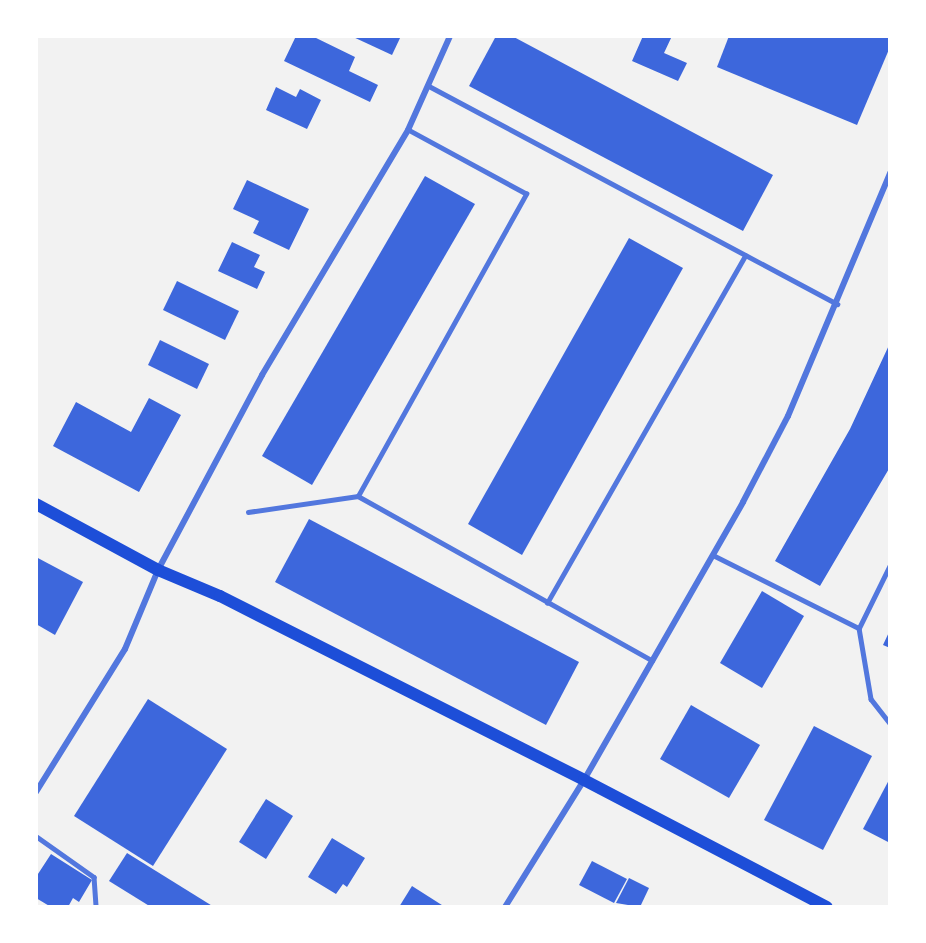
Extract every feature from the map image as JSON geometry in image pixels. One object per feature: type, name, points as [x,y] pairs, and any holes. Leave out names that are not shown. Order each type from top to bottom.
[{"type":"main road","points":[[36,504],[158,570],[220,596],[584,780],[827,907]]},
{"type":"street","points":[[36,792],[124,649],[158,570],[262,375],[408,130],[450,36]]},
{"type":"street","points":[[505,907],[584,780],[713,555],[788,416],[837,304],[890,173]]},
{"type":"lane","points":[[429,86],[837,304]]},
{"type":"lane","points":[[358,496],[526,194],[408,130]]},
{"type":"lane","points":[[547,603],[744,256]]},
{"type":"lane","points":[[248,512],[358,496],[652,660]]},
{"type":"lane","points":[[713,555],[859,628]]},
{"type":"lane","points":[[890,565],[859,628],[871,699],[890,723]]},
{"type":"lane","points":[[36,836],[94,877],[96,907]]},
{"type":"building","points":[[296,36],[312,36],[355,57],[349,71],[378,85],[370,102],[284,61]]},
{"type":"building","points":[[351,36],[401,36],[392,55]]},
{"type":"building","points":[[496,36],[512,36],[773,175],[743,231],[469,86]]},
{"type":"building","points":[[643,36],[672,36],[664,53],[687,63],[678,81],[632,61]]},
{"type":"building","points":[[729,36],[890,36],[890,47],[857,125],[717,67]]},
{"type":"building","points":[[276,87],[296,97],[300,89],[321,100],[307,129],[266,110]]},
{"type":"building","points":[[425,176],[475,204],[312,485],[262,456]]},
{"type":"building","points":[[247,180],[309,209],[289,250],[253,233],[259,221],[233,209]]},
{"type":"building","points":[[629,238],[683,268],[522,555],[468,524]]},
{"type":"building","points":[[232,242],[260,255],[254,267],[265,272],[257,289],[218,271]]},
{"type":"building","points":[[177,281],[239,311],[225,340],[163,310]]},
{"type":"building","points":[[160,340],[209,364],[197,389],[148,365]]},
{"type":"building","points":[[890,343],[890,467],[820,586],[775,561],[850,429]]},
{"type":"building","points":[[149,398],[181,415],[139,492],[53,446],[76,402],[131,432]]},
{"type":"building","points":[[309,519],[579,662],[546,725],[275,582]]},
{"type":"building","points":[[36,557],[83,582],[55,635],[36,624]]},
{"type":"building","points":[[762,591],[804,616],[762,688],[720,663]]},
{"type":"building","points":[[890,630],[890,648],[883,645]]},
{"type":"building","points":[[148,699],[227,749],[153,866],[74,816]]},
{"type":"building","points":[[691,705],[760,745],[729,798],[660,759]]},
{"type":"building","points":[[814,726],[872,756],[823,850],[764,820]]},
{"type":"building","points":[[890,778],[890,843],[863,829]]},
{"type":"building","points":[[266,799],[293,816],[266,859],[239,842]]},
{"type":"building","points":[[332,838],[365,858],[347,887],[343,884],[336,894],[308,877]]},
{"type":"building","points":[[127,853],[214,907],[151,907],[109,881]]},
{"type":"building","points":[[51,854],[92,880],[79,902],[73,898],[68,907],[51,907],[36,898],[36,877]]},
{"type":"building","points":[[592,861],[627,879],[614,903],[579,885]]},
{"type":"building","points":[[629,878],[649,888],[640,907],[616,903]]},
{"type":"building","points":[[412,886],[445,907],[399,907]]}]
